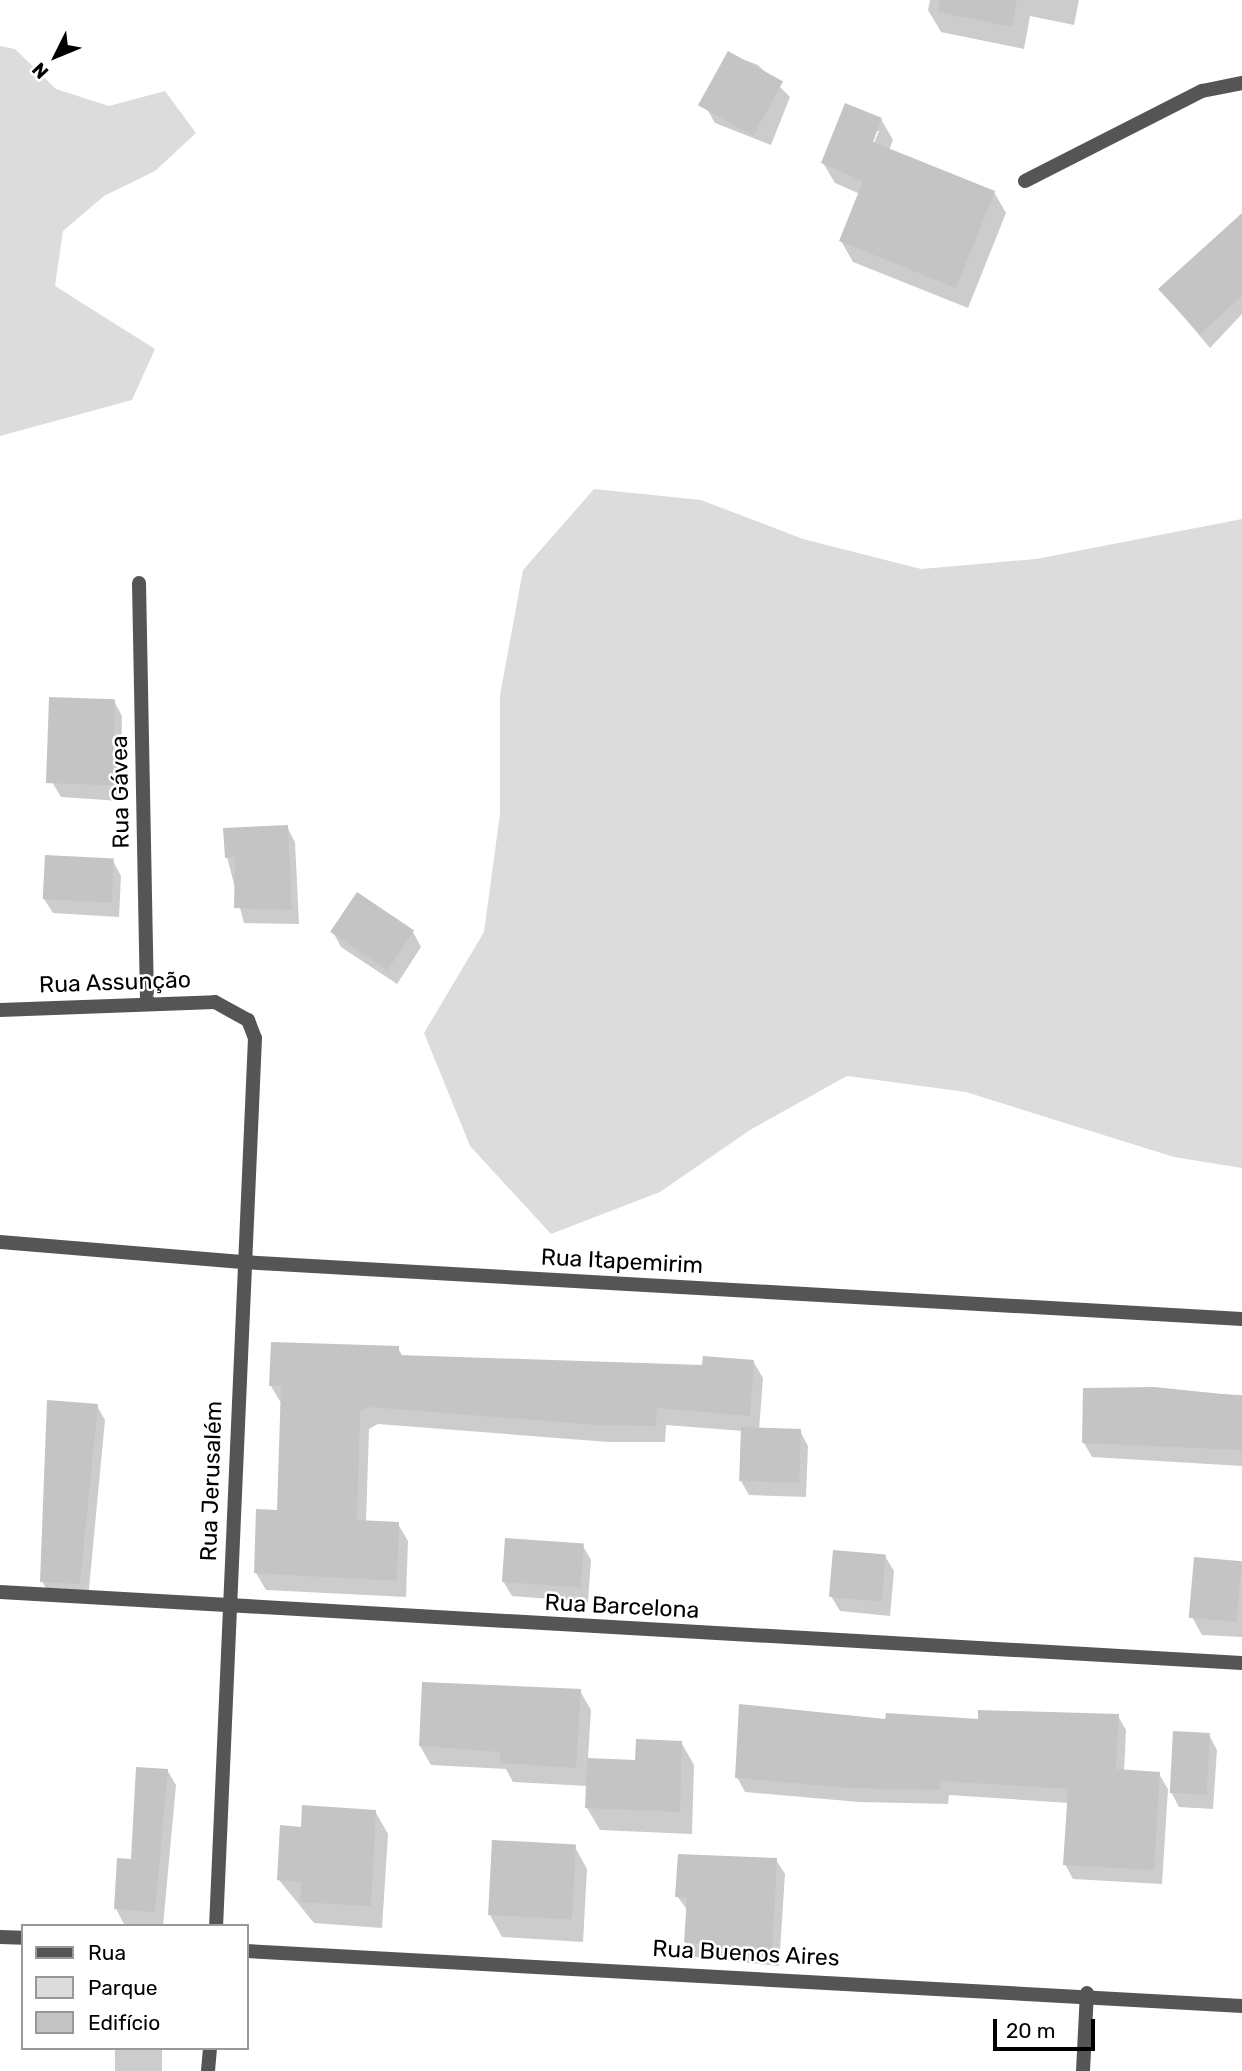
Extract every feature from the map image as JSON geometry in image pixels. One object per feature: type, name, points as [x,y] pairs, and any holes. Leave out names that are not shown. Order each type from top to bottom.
[{"type":"street","points":[[1025,181],[1202,91],[1242,83]]},
{"type":"street","name":"Rua Gávea","points":[[139,583],[148,1000]]},
{"type":"street","name":"Rua Assunção","points":[[0,1010],[148,1000],[215,1002],[248,1020],[255,1038]]},
{"type":"street","name":"Rua Jerusalém","points":[[216,1924],[242,1262],[255,1038]]},
{"type":"street","name":"Rua Itapemirim","points":[[0,1242],[242,1262],[1242,1319]]},
{"type":"street","name":"Rua Barcelona","points":[[0,1592],[1242,1663]]},
{"type":"street","points":[[0,1937],[21,1938]]},
{"type":"street","name":"Rua Buenos Aires","points":[[248,1951],[1087,1993],[1242,2006]]},
{"type":"street","points":[[1083,2071],[1087,1993]]},
{"type":"street","points":[[208,2071],[210,2050]]},
{"type":"green space","points":[[0,46],[15,49],[56,89],[109,106],[165,91],[196,133],[155,171],[104,196],[63,231],[55,286],[155,349],[132,400],[0,436]]},
{"type":"green space","points":[[594,489],[701,500],[803,539],[921,569],[1036,559],[1242,519],[1242,1168],[1174,1157],[966,1092],[847,1076],[750,1130],[660,1192],[551,1234],[470,1146],[424,1033],[484,932],[500,814],[500,695],[523,570]]},
{"type":"building","points":[[940,0],[1017,0],[1012,27],[938,12]]},
{"type":"building","points":[[728,51],[783,82],[753,136],[698,105]]},
{"type":"building","points":[[845,103],[882,118],[873,142],[995,191],[956,288],[839,241],[863,181],[821,163]]},
{"type":"building","points":[[1242,213],[1242,296],[1200,334],[1158,289]]},
{"type":"building","points":[[49,697],[115,699],[112,785],[46,783]]},
{"type":"building","points":[[288,825],[292,910],[234,908],[235,857],[225,858],[223,828]]},
{"type":"building","points":[[45,855],[114,859],[112,903],[43,899]]},
{"type":"building","points":[[357,892],[414,931],[387,970],[330,932]]},
{"type":"building","points":[[271,1342],[399,1346],[399,1355],[702,1365],[703,1356],[754,1360],[750,1416],[657,1408],[656,1426],[598,1425],[368,1407],[360,1412],[357,1520],[399,1522],[397,1581],[254,1573],[256,1509],[277,1510],[281,1386],[269,1386]]},
{"type":"building","points":[[1154,1387],[1242,1396],[1242,1450],[1082,1443],[1083,1388]]},
{"type":"building","points":[[47,1400],[98,1404],[80,1584],[40,1582]]},
{"type":"building","points":[[741,1427],[801,1429],[799,1483],[739,1481]]},
{"type":"building","points":[[505,1538],[584,1544],[581,1587],[502,1582]]},
{"type":"building","points":[[833,1550],[886,1555],[882,1601],[829,1597]]},
{"type":"building","points":[[1194,1557],[1242,1561],[1237,1622],[1189,1618]]},
{"type":"building","points":[[422,1682],[581,1689],[576,1768],[500,1763],[500,1752],[419,1746]]},
{"type":"building","points":[[739,1704],[885,1719],[886,1713],[978,1719],[978,1710],[1119,1714],[1116,1769],[1160,1772],[1154,1870],[1063,1865],[1068,1789],[941,1781],[940,1790],[849,1788],[735,1778]]},
{"type":"building","points":[[1173,1731],[1210,1733],[1207,1795],[1170,1793]]},
{"type":"building","points":[[636,1739],[682,1741],[680,1812],[585,1808],[587,1758],[635,1760]]},
{"type":"building","points":[[136,1767],[168,1769],[155,1912],[114,1909],[117,1858],[131,1859]]},
{"type":"building","points":[[302,1805],[376,1810],[371,1906],[300,1902],[301,1882],[277,1880],[280,1825],[301,1827]]},
{"type":"building","points":[[492,1840],[576,1844],[572,1919],[488,1915]]},
{"type":"building","points":[[678,1854],[777,1858],[772,1952],[684,1942],[687,1897],[675,1897]]}]
